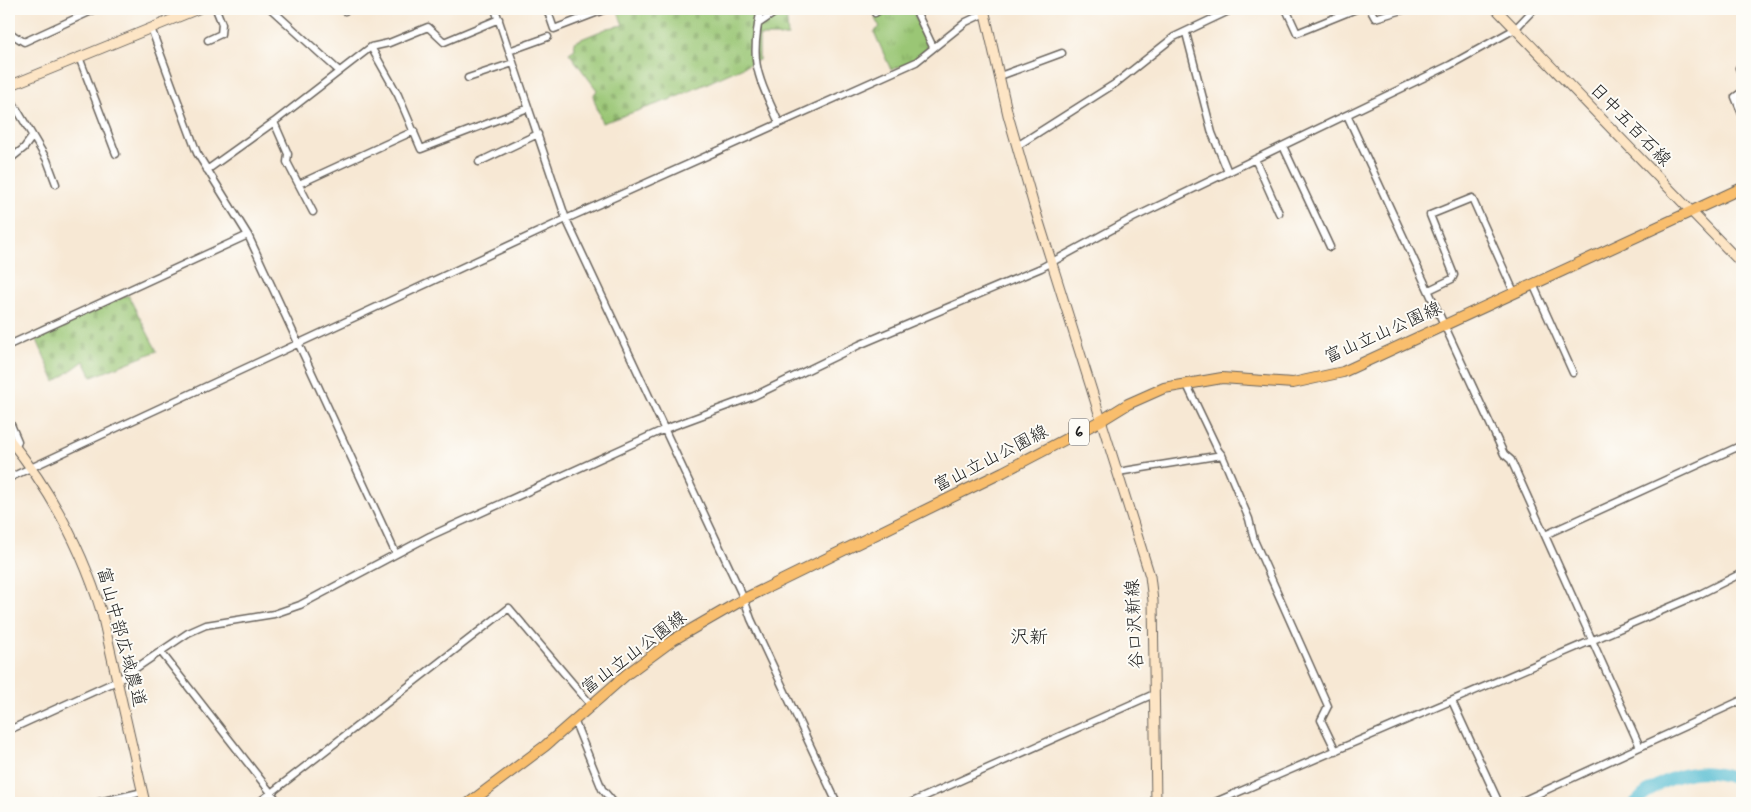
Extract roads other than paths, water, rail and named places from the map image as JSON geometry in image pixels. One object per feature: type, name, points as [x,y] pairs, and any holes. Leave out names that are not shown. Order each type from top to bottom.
[{"type":"main road","name":"富山立山公園線","points":[[469,803],[532,756],[628,674],[673,640],[744,599],[1004,472],[1149,393],[1186,383],[1222,378],[1293,383],[1343,372],[1742,188]]},
{"type":"street","points":[[9,39],[13,35],[24,42],[96,9]]},
{"type":"street","points":[[9,86],[187,11],[198,9]]},
{"type":"street","points":[[208,40],[221,34],[222,24],[216,9]]},
{"type":"street","points":[[270,9],[338,70]]},
{"type":"street","points":[[495,9],[566,219],[744,599],[751,619],[837,803]]},
{"type":"street","points":[[547,9],[554,30],[606,9]]},
{"type":"street","points":[[761,9],[755,38],[758,76],[779,123]]},
{"type":"street","points":[[758,24],[780,9]]},
{"type":"street","points":[[915,9],[933,47]]},
{"type":"street","points":[[1017,146],[1116,83],[1174,37],[1186,33],[1233,9]]},
{"type":"street","points":[[1286,9],[1297,33],[1356,9]]},
{"type":"street","points":[[1370,9],[1376,18],[1406,9]]},
{"type":"street","name":"日中五百石線","points":[[1496,9],[1742,264]]},
{"type":"street","points":[[9,730],[117,681],[188,633],[206,625],[274,614],[300,605],[430,536],[665,429],[754,396],[843,352],[1052,263],[1133,218],[1450,65],[1516,29],[1534,9]]},
{"type":"street","points":[[9,478],[566,219],[916,62],[966,22],[984,11]]},
{"type":"street","name":"谷口沢新線","points":[[984,11],[1017,146],[1150,576],[1153,601],[1156,803]]},
{"type":"street","points":[[207,170],[274,122],[338,70],[371,47],[389,43],[428,27],[444,42],[499,19]]},
{"type":"street","points":[[150,28],[197,154],[248,235],[396,554]]},
{"type":"street","points":[[1186,33],[1212,133],[1228,172]]},
{"type":"street","points":[[509,50],[548,37]]},
{"type":"street","points":[[371,47],[398,95],[422,148],[528,108]]},
{"type":"street","points":[[1000,76],[1062,53]]},
{"type":"street","points":[[79,57],[116,154]]},
{"type":"street","points":[[468,78],[513,63]]},
{"type":"street","points":[[1739,68],[1742,75]]},
{"type":"street","points":[[1742,92],[1735,97],[1742,114]]},
{"type":"street","points":[[9,96],[47,160],[56,184]]},
{"type":"street","points":[[1347,115],[1504,454],[1511,460],[1640,747]]},
{"type":"street","points":[[274,122],[288,154],[287,162],[314,212]]},
{"type":"street","points":[[299,184],[414,131]]},
{"type":"street","points":[[479,162],[538,134]]},
{"type":"street","points":[[9,160],[24,148],[32,137]]},
{"type":"street","points":[[1283,146],[1330,248]]},
{"type":"street","points":[[1255,159],[1279,213]]},
{"type":"street","points":[[1429,290],[1452,279],[1454,275],[1430,215],[1472,198],[1514,292]]},
{"type":"street","points":[[9,345],[248,235]]},
{"type":"street","points":[[1533,284],[1573,373]]},
{"type":"street","points":[[1186,383],[1222,455],[1249,520],[1254,540],[1328,706],[1321,720],[1336,751]]},
{"type":"street","points":[[9,420],[18,441],[16,448]]},
{"type":"street","name":"富山中部広域農道","points":[[9,439],[32,468],[68,525],[81,554],[102,614],[146,803]]},
{"type":"street","points":[[1545,535],[1742,445]]},
{"type":"street","points":[[1118,472],[1222,455]]},
{"type":"street","points":[[1213,803],[1698,596],[1742,573]]},
{"type":"street","points":[[258,803],[509,608],[591,705]]},
{"type":"street","points":[[161,652],[279,803]]},
{"type":"street","points":[[910,803],[1154,694]]},
{"type":"street","points":[[1518,803],[1742,700]]},
{"type":"street","points":[[1452,701],[1499,803]]},
{"type":"street","points":[[574,720],[602,789],[614,803]]},
{"type":"street","points":[[95,803],[143,792]]},
{"type":"waterway","points":[[1635,803],[1660,784],[1691,773],[1720,774],[1742,780]]},
{"type":"district","name":"沢新","points":[[1029,637]]}]
